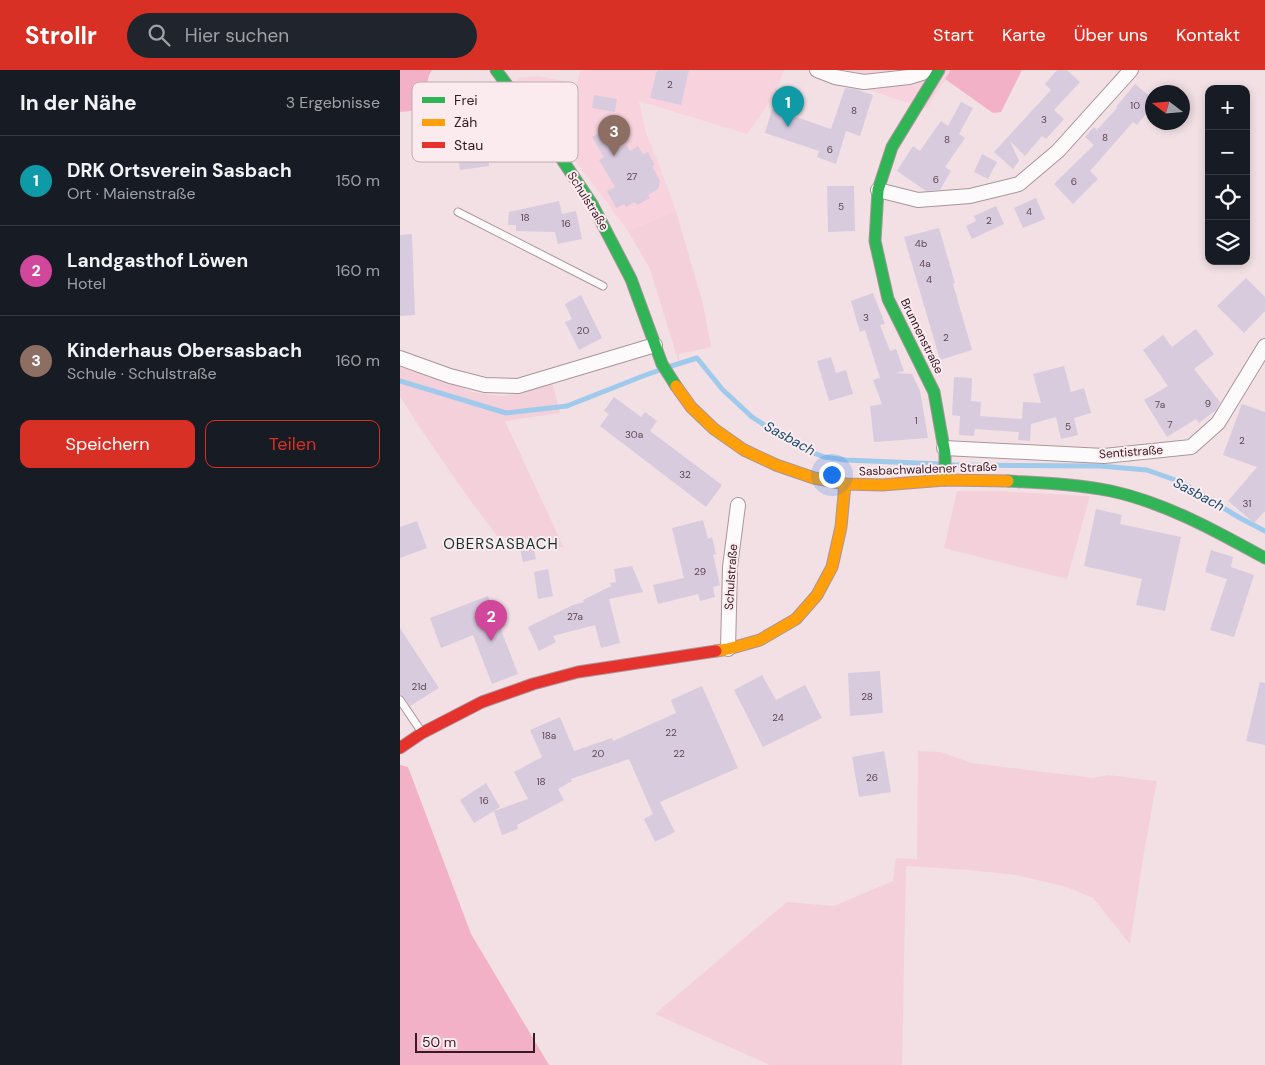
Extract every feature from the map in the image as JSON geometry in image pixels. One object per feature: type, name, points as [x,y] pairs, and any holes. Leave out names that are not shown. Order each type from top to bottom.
[{"type":"main road","name":"Schulstraße","points":[[496,70],[505,82]]},
{"type":"main road","name":"Brunnenstraße","points":[[938,70],[892,147],[878,190],[874,241],[888,299],[934,392],[945,451],[945,476]]},
{"type":"main road","name":"Schulstraße","points":[[563,162],[592,204],[612,240],[631,279],[662,364],[691,407],[714,429],[744,450],[776,465],[814,478],[845,484]]},
{"type":"main road","name":"Sasbachwaldener Straße","points":[[400,748],[482,702],[507,692],[578,672],[728,649],[760,640],[796,619],[817,595],[832,568],[841,527],[845,484],[882,485],[945,476],[1069,484],[1112,491],[1154,503],[1200,523],[1265,558]]},
{"type":"street","points":[[817,70],[834,77],[864,82],[909,78],[925,70]]},
{"type":"street","points":[[878,190],[918,200],[970,196],[1020,184],[1058,151],[1131,70]]},
{"type":"street","points":[[400,358],[450,376],[485,385],[518,386],[655,345]]},
{"type":"street","name":"Sentistraße","points":[[945,451],[1104,456],[1191,448],[1218,423],[1265,346]]},
{"type":"street","name":"Schulstraße","points":[[728,649],[730,566],[738,505]]},
{"type":"lane","points":[[458,212],[603,286]]},
{"type":"lane","points":[[400,700],[422,734]]},
{"type":"shaded area","points":[[400,70],[432,70],[427,82],[412,82],[412,111],[400,112]]},
{"type":"shaded area","points":[[580,70],[784,70],[774,96],[747,134],[639,101],[646,133],[676,211],[628,231],[576,162],[578,162],[577,82]]},
{"type":"shaded area","points":[[809,70],[951,70],[926,109]]},
{"type":"shaded area","points":[[951,70],[1022,70],[1001,112],[993,113],[945,79]]},
{"type":"shaded area","points":[[539,76],[568,82],[519,82],[516,78]]},
{"type":"shaded area","points":[[676,211],[703,304],[711,347],[679,354],[679,363],[650,269],[628,231]]},
{"type":"shaded area","points":[[400,367],[433,376],[472,392],[502,396],[522,393],[552,382],[560,413],[505,421],[564,548],[533,539],[497,536],[462,489],[400,396]]},
{"type":"shaded area","points":[[957,491],[1090,496],[1067,579],[944,548]]},
{"type":"shaded area","points":[[918,751],[941,752],[971,763],[1093,778],[1108,775],[1157,781],[1130,944],[1093,898],[1067,887],[1016,875],[906,866],[902,1065],[770,1065],[655,1014],[787,902],[834,906],[893,881],[896,858],[917,859]]},
{"type":"shaded area","points":[[400,765],[408,767],[471,934],[549,1065],[400,1065]]},
{"type":"building","points":[[657,70],[689,70],[681,105],[650,98]]},
{"type":"building","points":[[1057,70],[1067,70],[1080,82],[1054,110],[1064,119],[1046,139],[1042,136],[1025,156],[1010,141],[1019,161],[1013,169],[994,152],[1051,90],[1045,84]]},
{"type":"building","points":[[1135,84],[1145,92],[1145,115],[1137,125],[1133,122],[1090,171],[1098,179],[1073,204],[1054,184],[1094,145],[1085,137],[1094,127],[1097,130]]},
{"type":"building","points":[[845,88],[873,95],[860,136],[846,131],[836,164],[817,157],[819,151],[765,133],[772,109],[831,129]]},
{"type":"building","points":[[594,95],[617,99],[615,112],[592,108]]},
{"type":"building","points":[[961,102],[973,108],[959,134],[965,138],[945,167],[951,171],[940,190],[926,191],[897,171],[913,146],[920,151],[941,121],[948,126]]},
{"type":"building","points":[[609,128],[620,148],[627,145],[630,151],[638,146],[643,154],[648,152],[655,165],[652,166],[660,181],[658,189],[648,195],[650,198],[637,205],[635,202],[626,207],[624,204],[616,208],[607,191],[615,187],[599,160],[604,157],[592,137]]},
{"type":"building","points":[[982,154],[997,162],[988,179],[974,172]]},
{"type":"building","points":[[459,162],[489,162],[489,166],[460,170]]},
{"type":"building","points":[[827,186],[854,186],[855,231],[828,232]]},
{"type":"building","points":[[1036,198],[1045,219],[1023,228],[1014,208]]},
{"type":"building","points":[[559,201],[562,214],[576,211],[582,239],[558,244],[555,232],[516,231],[516,225],[508,225],[509,212]]},
{"type":"building","points":[[996,206],[1004,224],[972,239],[966,226],[976,221],[974,216]]},
{"type":"building","points":[[939,228],[972,350],[940,360],[904,237]]},
{"type":"building","points":[[412,234],[415,315],[400,316],[400,235]]},
{"type":"building","points":[[1246,278],[1265,297],[1265,311],[1244,333],[1217,306]]},
{"type":"building","points":[[873,293],[885,324],[880,325],[890,351],[896,349],[904,371],[896,373],[912,374],[920,391],[928,438],[874,442],[870,406],[882,404],[873,380],[880,378],[865,330],[860,332],[851,301]]},
{"type":"building","points":[[581,295],[602,338],[579,350],[565,322],[572,319],[565,304]]},
{"type":"building","points":[[1196,329],[1214,354],[1194,369],[1220,402],[1216,410],[1199,423],[1196,419],[1167,437],[1144,400],[1168,386],[1143,350],[1163,335],[1172,347]]},
{"type":"building","points":[[831,357],[836,373],[846,370],[853,394],[829,401],[817,361]]},
{"type":"building","points":[[1064,366],[1071,392],[1084,388],[1091,413],[1074,418],[1078,435],[1061,439],[1056,417],[1031,424],[1030,441],[1018,440],[1019,432],[975,429],[974,436],[959,435],[960,416],[952,415],[954,377],[972,378],[971,401],[981,402],[980,416],[1022,419],[1023,402],[1041,403],[1033,374]]},
{"type":"building","points":[[614,397],[641,417],[645,412],[657,421],[650,431],[722,485],[706,507],[600,426],[609,414],[604,411]]},
{"type":"building","points":[[1242,404],[1265,412],[1265,511],[1254,523],[1228,501],[1257,467],[1223,455]]},
{"type":"building","points":[[1096,509],[1122,515],[1120,524],[1181,537],[1165,611],[1136,605],[1142,579],[1084,566]]},
{"type":"building","points":[[703,520],[708,539],[712,537],[716,554],[713,555],[720,585],[713,587],[715,597],[700,601],[698,594],[658,604],[653,585],[684,578],[672,528]]},
{"type":"building","points":[[417,521],[427,548],[400,558],[400,527]]},
{"type":"building","points":[[532,541],[536,559],[523,562],[519,544]]},
{"type":"building","points":[[1211,550],[1233,557],[1231,567],[1254,575],[1234,637],[1210,630],[1227,579],[1205,572]]},
{"type":"building","points":[[632,566],[643,592],[609,599],[620,643],[601,648],[595,625],[553,636],[556,642],[539,651],[528,627],[573,605],[584,602],[583,600],[611,586],[610,583],[616,582],[614,569]]},
{"type":"building","points":[[548,569],[553,596],[538,599],[534,572]]},
{"type":"building","points":[[488,596],[518,674],[492,684],[473,635],[441,648],[430,618]]},
{"type":"building","points":[[400,628],[439,688],[410,706],[404,697],[400,695]]},
{"type":"building","points":[[880,671],[883,713],[850,716],[848,673]]},
{"type":"building","points":[[762,675],[776,700],[805,685],[822,718],[763,747],[734,690]]},
{"type":"building","points":[[1260,682],[1265,683],[1265,745],[1246,741]]},
{"type":"building","points":[[702,686],[738,768],[660,802],[675,832],[655,842],[644,819],[653,814],[629,759],[571,779],[572,781],[558,789],[564,800],[517,825],[518,829],[502,835],[494,811],[528,799],[514,772],[542,757],[530,730],[560,717],[574,751],[612,738],[613,741],[676,713],[671,700]]},
{"type":"building","points":[[884,751],[891,792],[859,797],[852,757]]},
{"type":"building","points":[[486,783],[500,807],[474,823],[460,800]]},
{"type":"waterway","name":"Sasbach","points":[[668,367],[697,358],[722,389],[752,417],[799,447],[824,457],[846,460],[941,464]]},
{"type":"waterway","name":"Sasbach","points":[[400,381],[506,413],[567,406],[660,370]]},
{"type":"waterway","name":"Sasbach","points":[[950,465],[1100,466],[1147,470],[1181,482],[1265,531]]},
{"type":"traffic: fast","points":[[496,70],[505,82]]},
{"type":"traffic: fast","points":[[939,70],[892,147],[878,190],[875,241],[888,299],[934,392],[945,454],[945,480]]},
{"type":"traffic: fast","points":[[564,162],[592,204],[631,279],[662,364],[676,386]]},
{"type":"traffic: fast","points":[[1008,481],[1085,487],[1131,496],[1171,510],[1265,558]]},
{"type":"traffic: slow","points":[[676,386],[691,407],[714,429],[744,450],[776,465],[814,478],[845,484],[882,485],[945,480],[1008,481]]},
{"type":"traffic: slow","points":[[716,651],[760,640],[796,619],[817,595],[832,567],[841,527],[845,484]]},
{"type":"traffic: jam","points":[[400,748],[422,733],[482,702],[533,684],[578,672],[716,651]]},
{"type":"place","name":"DRK Ortsverein Sasbach","points":[[788,127]]},
{"type":"place","name":"Kinderhaus Obersasbach","points":[[614,156]]},
{"type":"place","name":"Landgasthof Löwen","points":[[491,641]]},
{"type":"district","name":"OBERSASBACH","points":[[501,544]]}]
